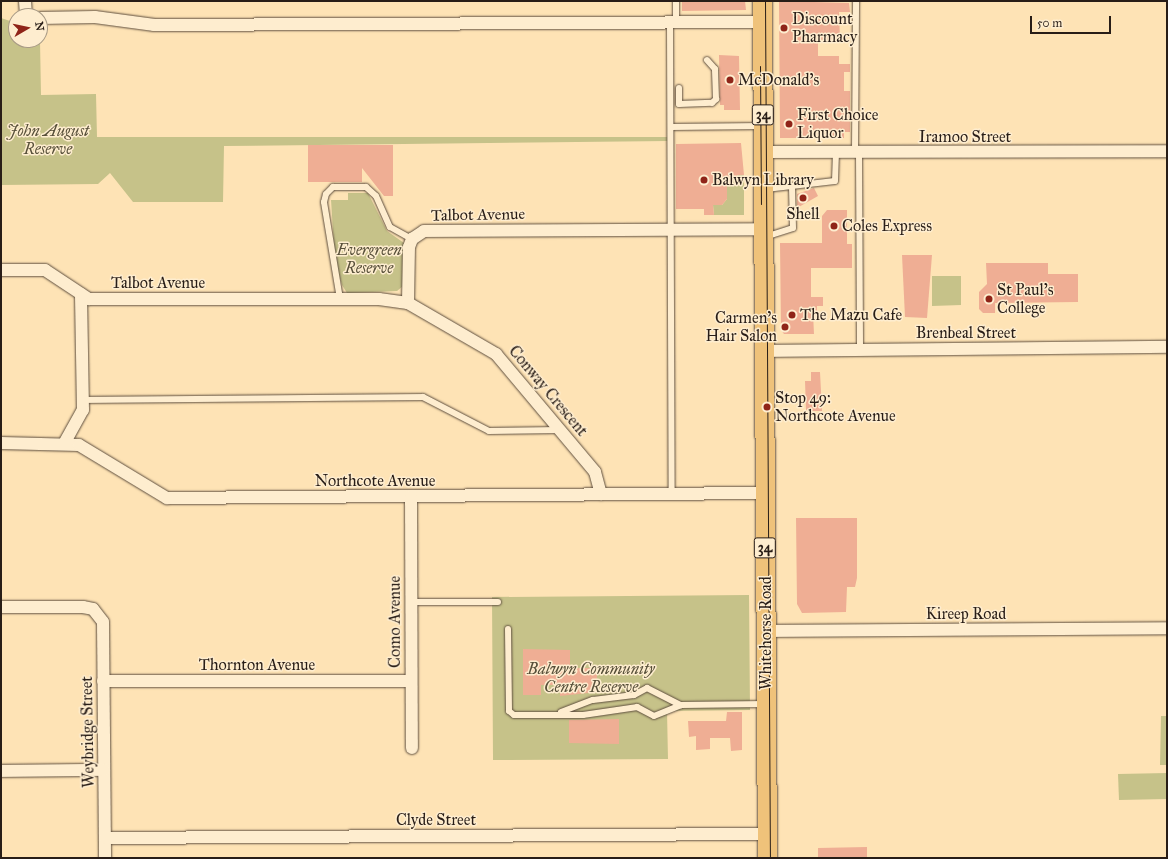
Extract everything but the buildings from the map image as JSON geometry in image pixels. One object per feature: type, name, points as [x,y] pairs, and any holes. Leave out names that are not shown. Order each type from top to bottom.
[{"type":"main road","name":"Whitehorse Road","points":[[762,1],[767,858]]},
{"type":"street","points":[[48,18],[95,17],[154,25],[673,24],[762,22]]},
{"type":"street","name":"Iramoo Street","points":[[764,152],[1167,151]]},
{"type":"street","name":"Talbot Avenue","points":[[1,270],[45,270],[89,299],[340,299],[408,303],[412,239],[424,231],[671,229],[764,233]]},
{"type":"street","points":[[65,442],[83,410],[81,294]]},
{"type":"street","name":"Conway Crescent","points":[[408,303],[496,354],[595,472],[601,494]]},
{"type":"street","name":"Brenbeal Street","points":[[764,351],[1167,347]]},
{"type":"street","name":"Northcote Avenue","points":[[1,443],[65,442],[90,450],[154,493],[167,498],[765,493]]},
{"type":"street","name":"Como Avenue","points":[[411,496],[412,748]]},
{"type":"street","name":"Weybridge Street","points":[[1,607],[93,609],[103,622],[105,858]]},
{"type":"street","name":"Kireep Road","points":[[766,631],[1167,628]]},
{"type":"street","name":"Thornton Avenue","points":[[103,681],[411,681]]},
{"type":"street","points":[[1,771],[104,770]]},
{"type":"street","name":"Clyde Street","points":[[105,838],[767,834]]},
{"type":"lane","points":[[672,494],[671,127],[673,24],[676,1]]},
{"type":"lane","points":[[856,1],[860,350]]},
{"type":"lane","points":[[679,88],[679,104],[712,103],[716,99],[716,69],[707,60]]},
{"type":"lane","points":[[671,127],[763,126]]},
{"type":"lane","points":[[764,189],[835,181],[836,152]]},
{"type":"lane","points":[[340,299],[324,202],[326,194],[333,187],[366,187],[376,196],[390,227],[412,239]]},
{"type":"lane","points":[[764,233],[793,228],[792,187]]},
{"type":"lane","points":[[83,400],[423,397],[489,431],[560,430]]},
{"type":"lane","points":[[411,602],[498,602]]},
{"type":"lane","points":[[508,629],[509,711],[514,715],[558,713],[582,715],[637,707],[654,716],[681,705],[766,705]]},
{"type":"lane","points":[[558,713],[593,700],[634,695],[647,688],[681,705]]},
{"type":"green space","name":"John August Reserve","points":[[1,18],[8,20],[8,48],[40,48],[41,95],[96,94],[97,137],[668,137],[668,141],[224,146],[223,202],[133,202],[110,173],[98,184],[1,185]]},
{"type":"green space","points":[[738,175],[744,175],[744,215],[714,215],[713,205],[722,205],[727,199],[727,185]]},
{"type":"green space","name":"Evergreen Reserve","points":[[348,193],[368,193],[387,231],[404,243],[403,286],[397,291],[347,293],[342,285],[335,261],[331,200],[348,200]]},
{"type":"green space","points":[[932,276],[961,276],[961,305],[932,306]]},
{"type":"green space","name":"Balwyn Community Centre Reserve","points":[[749,595],[750,710],[667,711],[668,759],[493,760],[492,597]]},
{"type":"green space","points":[[1161,716],[1167,716],[1167,765],[1160,765]]},
{"type":"green space","points":[[1167,773],[1167,799],[1119,800],[1118,774]]},
{"type":"tram line","points":[[765,1],[770,858]]},
{"type":"tram line","points":[[760,66],[761,204]]},
{"type":"place","name":"Discount Pharmacy","points":[[784,28]]},
{"type":"place","name":"McDonald's","points":[[730,80]]},
{"type":"place","name":"First Choice Liquor","points":[[789,124]]},
{"type":"place","name":"Balwyn Library","points":[[704,180]]},
{"type":"place","name":"Shell","points":[[803,198]]},
{"type":"place","name":"Coles Express","points":[[834,226]]},
{"type":"place","name":"St Paul's College","points":[[989,299]]},
{"type":"place","name":"The Mazu Cafe","points":[[792,315]]},
{"type":"place","name":"Carmen's Hair Salon","points":[[785,327]]},
{"type":"place","name":"Stop 49: Northcote Avenue","points":[[767,407]]}]
